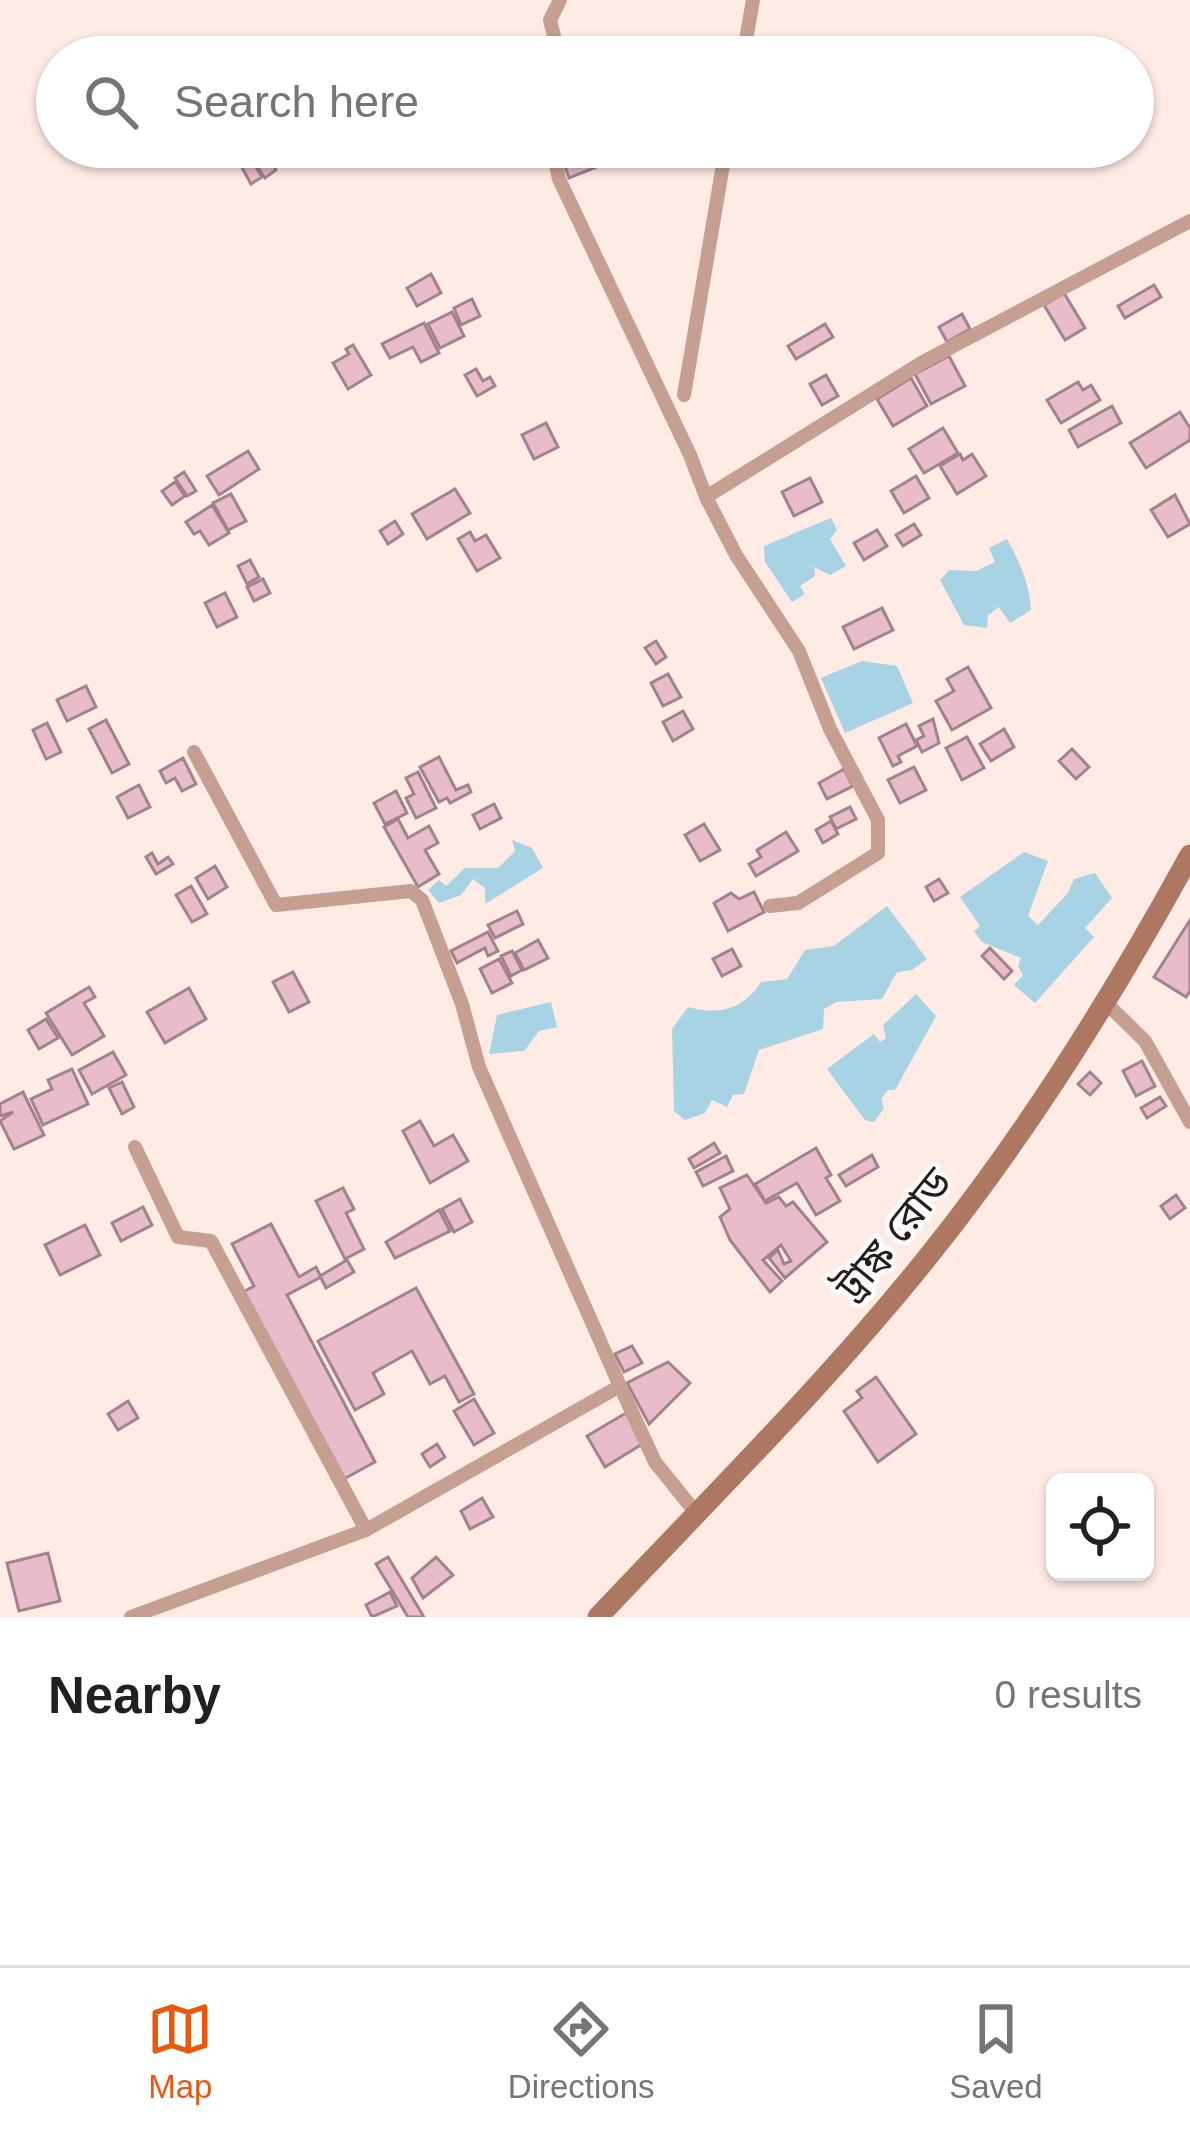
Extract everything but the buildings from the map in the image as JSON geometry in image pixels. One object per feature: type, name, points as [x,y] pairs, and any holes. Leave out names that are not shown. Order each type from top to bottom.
[{"type":"main road","name":"ট্রাঙ্ক রোড","points":[[598,1617],[856,1341],[931,1253],[1031,1120],[1190,855]]},
{"type":"street","points":[[554,36],[550,20],[560,0]]},
{"type":"street","points":[[747,36],[753,0]]},
{"type":"street","points":[[557,168],[706,497],[736,555],[800,651],[830,729],[878,820],[878,853],[798,903],[770,906]]},
{"type":"street","points":[[684,395],[722,168]]},
{"type":"street","points":[[706,497],[923,362],[1190,221]]},
{"type":"street","points":[[194,752],[276,904],[411,891],[422,900],[462,1004],[479,1067],[620,1386],[655,1462],[696,1513]]},
{"type":"street","points":[[1104,1001],[1145,1041],[1190,1122]]},
{"type":"street","points":[[135,1147],[178,1237],[211,1241],[366,1530]]},
{"type":"street","points":[[131,1617],[366,1530],[620,1386]]},
{"type":"water","points":[[831,518],[837,530],[830,539],[846,566],[830,575],[814,567],[815,576],[800,586],[805,594],[792,602],[765,562],[764,546]]},
{"type":"water","points":[[1007,539],[1023,573],[1031,610],[1010,623],[999,607],[988,615],[987,628],[964,625],[940,580],[949,570],[976,571],[995,562],[989,548]]},
{"type":"water","points":[[862,661],[897,666],[913,703],[845,733],[821,678]]},
{"type":"water","points":[[512,840],[532,848],[543,868],[485,904],[485,888],[473,879],[461,895],[439,903],[428,890],[439,880],[446,886],[465,868],[498,868],[515,851]]},
{"type":"water","points":[[1024,852],[1048,861],[1028,916],[1038,925],[1068,893],[1074,879],[1095,873],[1112,898],[1085,928],[1094,937],[1035,1003],[1014,985],[1023,975],[1018,966],[1021,958],[982,942],[974,931],[980,926],[960,897]]},
{"type":"water","points":[[887,906],[927,959],[912,970],[897,972],[882,999],[836,1002],[824,1009],[823,1029],[759,1050],[744,1094],[733,1095],[727,1107],[712,1100],[705,1113],[685,1120],[674,1111],[672,1029],[688,1007],[710,1011],[739,1004],[761,982],[787,979],[805,950],[834,946]]},
{"type":"water","points":[[916,994],[936,1016],[895,1090],[888,1090],[881,1099],[884,1108],[874,1122],[865,1120],[827,1069],[874,1034],[880,1042],[886,1038],[883,1025]]},
{"type":"water","points":[[551,1002],[557,1027],[539,1031],[524,1051],[489,1054],[497,1015]]}]
